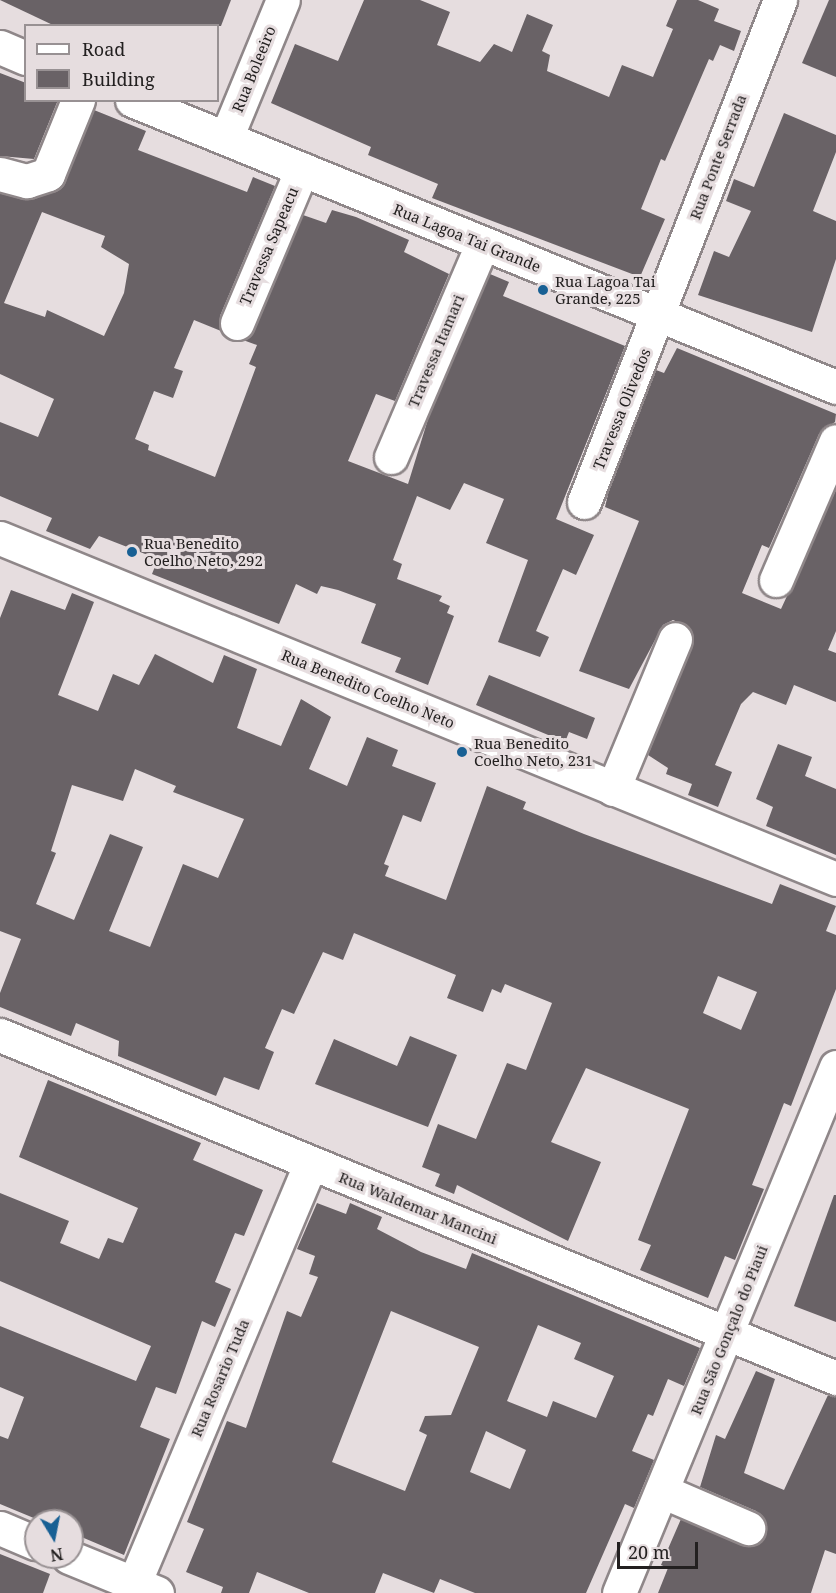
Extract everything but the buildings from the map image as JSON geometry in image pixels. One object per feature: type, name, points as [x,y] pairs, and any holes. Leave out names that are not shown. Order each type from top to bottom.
[{"type":"street","name":"Rua Boleeiro","points":[[226,138],[282,0]]},
{"type":"street","name":"Rua Ponte Serrada","points":[[660,316],[780,0]]},
{"type":"street","points":[[0,47],[24,57]]},
{"type":"street","points":[[0,174],[27,181],[48,174],[77,102]]},
{"type":"street","name":"Rua Lagoa Tai Grande","points":[[137,102],[482,245],[836,387]]},
{"type":"street","name":"Travessa Sapeacu","points":[[237,323],[302,170]]},
{"type":"street","name":"Travessa Itamari","points":[[391,458],[482,245]]},
{"type":"street","name":"Travessa Olivedos","points":[[584,502],[660,316]]},
{"type":"street","points":[[776,580],[836,441]]},
{"type":"street","name":"Rua Benedito Coelho Neto","points":[[0,538],[836,879]]},
{"type":"street","points":[[613,789],[675,639]]},
{"type":"street","name":"Rua Waldemar Mancini","points":[[0,1035],[310,1164],[836,1377]]},
{"type":"street","name":"Rua São Gonçalo do Piaui","points":[[619,1593],[728,1334],[836,1067]]},
{"type":"street","name":"Rua Rosario Tuda","points":[[140,1590],[310,1164]]},
{"type":"street","points":[[662,1491],[748,1528]]},
{"type":"street","points":[[0,1528],[24,1538]]},
{"type":"street","points":[[84,1564],[140,1590]]},
{"type":"place","name":"Rua Lagoa Tai Grande, 225","points":[[543,290]]},
{"type":"place","name":"Rua Benedito Coelho Neto, 292","points":[[132,552]]},
{"type":"place","name":"Rua Benedito Coelho Neto, 231","points":[[462,752]]}]
